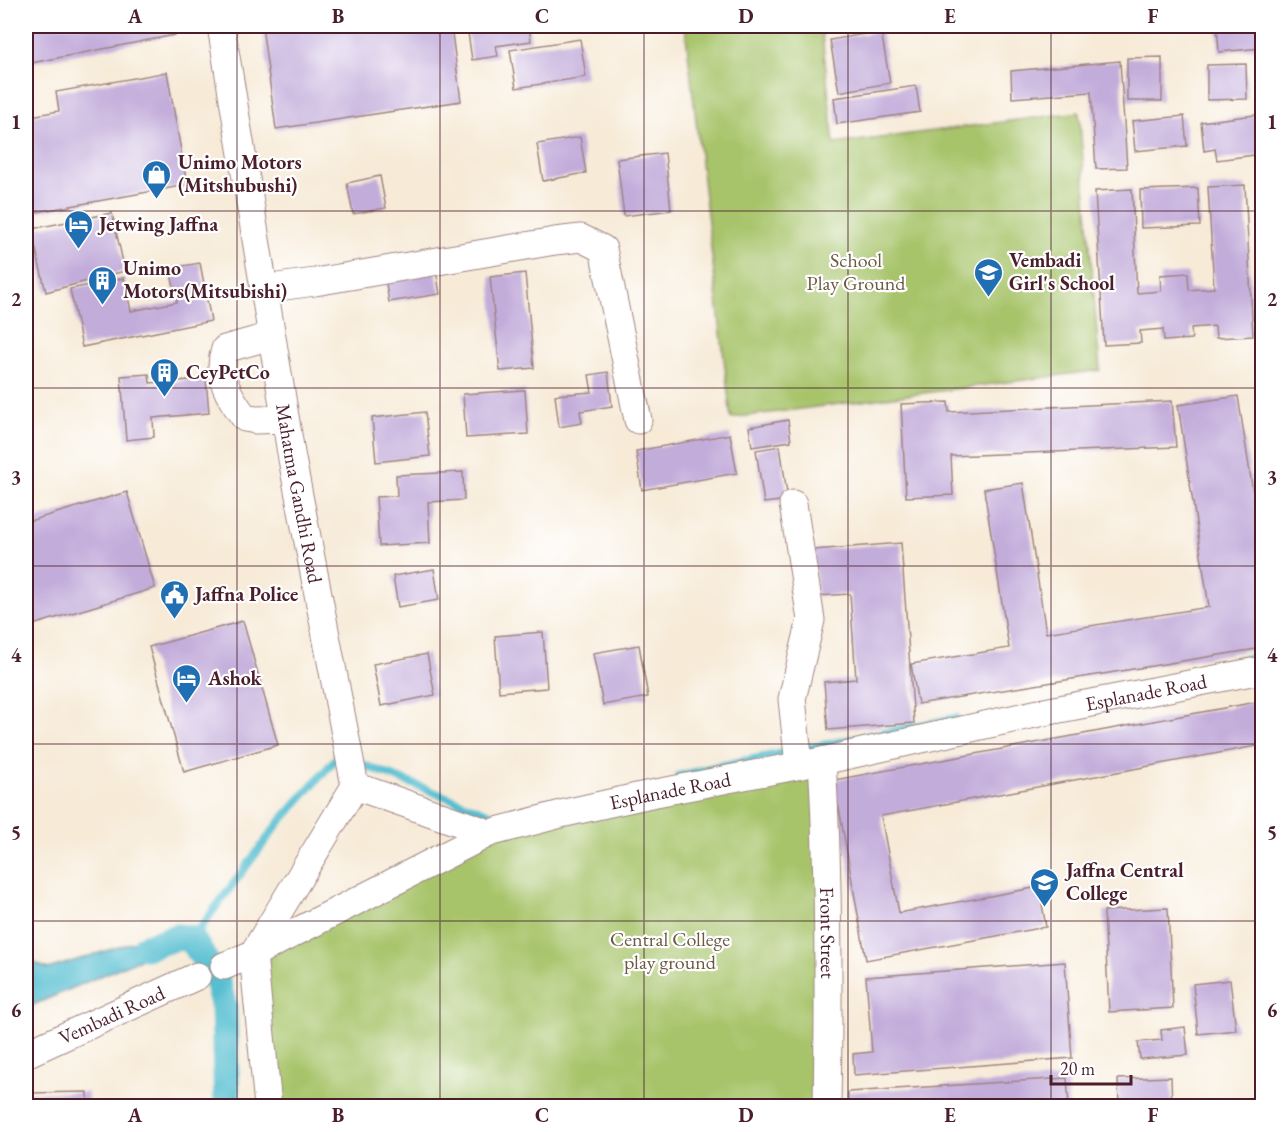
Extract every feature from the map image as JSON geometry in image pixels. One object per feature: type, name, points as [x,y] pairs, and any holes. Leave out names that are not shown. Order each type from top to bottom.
[{"type":"street","name":"Mahatma Gandhi Road","points":[[220,26],[285,419],[352,768]]},
{"type":"street","points":[[263,289],[338,279],[581,238],[603,249],[638,420]]},
{"type":"street","points":[[271,336],[225,349],[220,362],[224,383],[245,418],[285,419]]},
{"type":"street","name":"Front Street","points":[[793,504],[811,620],[792,699],[810,763],[827,853],[830,961],[827,1107]]},
{"type":"street","name":"Esplanade Road","points":[[253,954],[489,833],[576,810],[810,763],[1039,713],[1263,670]]},
{"type":"street","points":[[268,1107],[253,954],[352,768],[489,833]]},
{"type":"street","points":[[224,966],[253,954]]},
{"type":"street","name":"Vembadi Road","points":[[26,1054],[197,976]]},
{"type":"green space","name":"School Play Ground","points":[[821,26],[834,144],[1079,112],[1100,370],[731,418],[685,27]]},
{"type":"green space","name":"Central College play ground","points":[[822,761],[827,1106],[268,1106],[253,954],[489,833]]},
{"type":"water","points":[[144,939],[149,955],[26,1008],[26,959],[48,969]]},
{"type":"building","points":[[26,26],[173,26],[175,35],[26,64]]},
{"type":"building","points":[[262,26],[451,26],[461,101],[276,129]]},
{"type":"building","points":[[467,26],[529,26],[531,41],[496,46],[498,56],[472,60]]},
{"type":"building","points":[[1217,26],[1262,26],[1262,48],[1219,52]]},
{"type":"building","points":[[881,31],[890,83],[839,92],[830,40]]},
{"type":"building","points":[[580,39],[586,77],[516,88],[510,50]]},
{"type":"building","points":[[1162,57],[1162,101],[1127,101],[1127,58]]},
{"type":"building","points":[[1120,61],[1127,168],[1096,169],[1091,92],[1012,98],[1011,71]]},
{"type":"building","points":[[1246,64],[1247,99],[1207,100],[1207,65]]},
{"type":"building","points":[[167,72],[187,185],[26,214],[26,117],[59,111],[56,92]]},
{"type":"building","points":[[916,86],[920,112],[837,124],[834,98]]},
{"type":"building","points":[[1262,114],[1262,154],[1217,160],[1215,149],[1204,151],[1201,122]]},
{"type":"building","points":[[1184,116],[1187,146],[1135,151],[1132,121]]},
{"type":"building","points":[[580,137],[586,173],[543,181],[537,144]]},
{"type":"building","points":[[665,153],[671,210],[624,216],[617,159]]},
{"type":"building","points":[[380,176],[386,208],[353,214],[347,183]]},
{"type":"building","points":[[1245,185],[1253,336],[1216,338],[1215,326],[1191,328],[1192,339],[1164,341],[1163,329],[1140,331],[1141,343],[1104,345],[1095,191],[1132,189],[1137,293],[1161,291],[1160,275],[1188,273],[1189,290],[1214,288],[1208,187]]},
{"type":"building","points":[[1198,188],[1200,226],[1141,228],[1140,190]]},
{"type":"building","name":"Jetwing Jaffna","points":[[112,213],[125,271],[46,292],[31,229]]},
{"type":"building","name":"Unimo Motors(Mitsubishi)","points":[[200,263],[211,321],[82,347],[70,289],[124,278],[131,311],[177,302],[170,268]]},
{"type":"building","points":[[436,270],[440,294],[389,302],[385,277]]},
{"type":"building","points":[[525,273],[534,368],[500,371],[490,277]]},
{"type":"building","points":[[608,372],[612,406],[580,411],[582,423],[559,427],[555,395],[592,392],[589,375]]},
{"type":"building","name":"CeyPetCo","points":[[149,374],[150,383],[206,379],[209,413],[153,418],[154,437],[126,440],[121,376]]},
{"type":"building","points":[[525,390],[528,434],[466,438],[463,394]]},
{"type":"building","points":[[1238,396],[1262,550],[1262,648],[918,704],[911,664],[1009,648],[984,489],[1023,483],[1046,633],[1209,607],[1178,405]]},
{"type":"building","points":[[1172,401],[1176,447],[951,456],[953,495],[906,497],[901,404],[948,402],[949,412]]},
{"type":"building","points":[[425,412],[430,456],[376,462],[372,418]]},
{"type":"building","points":[[788,420],[791,441],[752,447],[749,427]]},
{"type":"building","points":[[730,434],[737,473],[642,490],[636,451]]},
{"type":"building","points":[[780,446],[788,500],[764,503],[756,450]]},
{"type":"building","points":[[463,472],[464,500],[428,502],[430,543],[379,546],[376,497],[397,496],[396,475]]},
{"type":"building","points":[[127,492],[155,588],[26,627],[26,522]]},
{"type":"building","points":[[901,543],[914,723],[828,730],[824,682],[856,679],[850,594],[817,596],[814,550]]},
{"type":"building","points":[[434,569],[439,600],[398,607],[393,576]]},
{"type":"building","points":[[243,621],[278,745],[184,772],[149,647]]},
{"type":"building","points":[[543,632],[547,688],[499,692],[495,636]]},
{"type":"building","points":[[639,645],[648,697],[603,705],[593,653]]},
{"type":"building","points":[[427,654],[435,695],[381,706],[373,664]]},
{"type":"building","points":[[1262,701],[1262,745],[881,816],[899,913],[1039,887],[1046,927],[866,960],[834,780]]},
{"type":"building","points":[[1168,908],[1173,1008],[1109,1012],[1104,911]]},
{"type":"building","points":[[1065,962],[1072,1058],[854,1075],[853,1054],[872,1052],[866,977]]},
{"type":"building","points":[[1230,980],[1236,1030],[1198,1034],[1193,984]]},
{"type":"building","points":[[1185,1027],[1188,1055],[1140,1059],[1138,1042],[1162,1040],[1161,1030]]},
{"type":"building","points":[[1171,1077],[1172,1106],[1119,1106],[1118,1079]]},
{"type":"building","points":[[1067,1078],[1069,1106],[848,1106],[848,1092]]},
{"type":"building","points":[[88,1092],[88,1106],[26,1106],[26,1093]]},
{"type":"waterway","points":[[1216,665],[1262,656]]},
{"type":"waterway","points":[[678,776],[956,718]]},
{"type":"waterway","points":[[192,939],[278,824],[339,755],[338,749]]},
{"type":"waterway","points":[[356,762],[506,820]]},
{"type":"waterway","points":[[146,947],[177,937],[192,939],[217,980],[224,1007],[227,1106]]},
{"type":"place","name":"Unimo Motors (Mitshubushi)","points":[[157,200]]},
{"type":"place","name":"Jetwing Jaffna","points":[[78,250]]},
{"type":"place","name":"Vembadi Girl's School","points":[[988,298]]},
{"type":"place","name":"Unimo Motors(Mitsubishi)","points":[[102,306]]},
{"type":"place","name":"CeyPetCo","points":[[165,398]]},
{"type":"place","name":"Jaffna Police","points":[[174,620]]},
{"type":"place","name":"Ashok","points":[[187,704]]},
{"type":"place","name":"Jaffna Central College","points":[[1045,908]]}]
